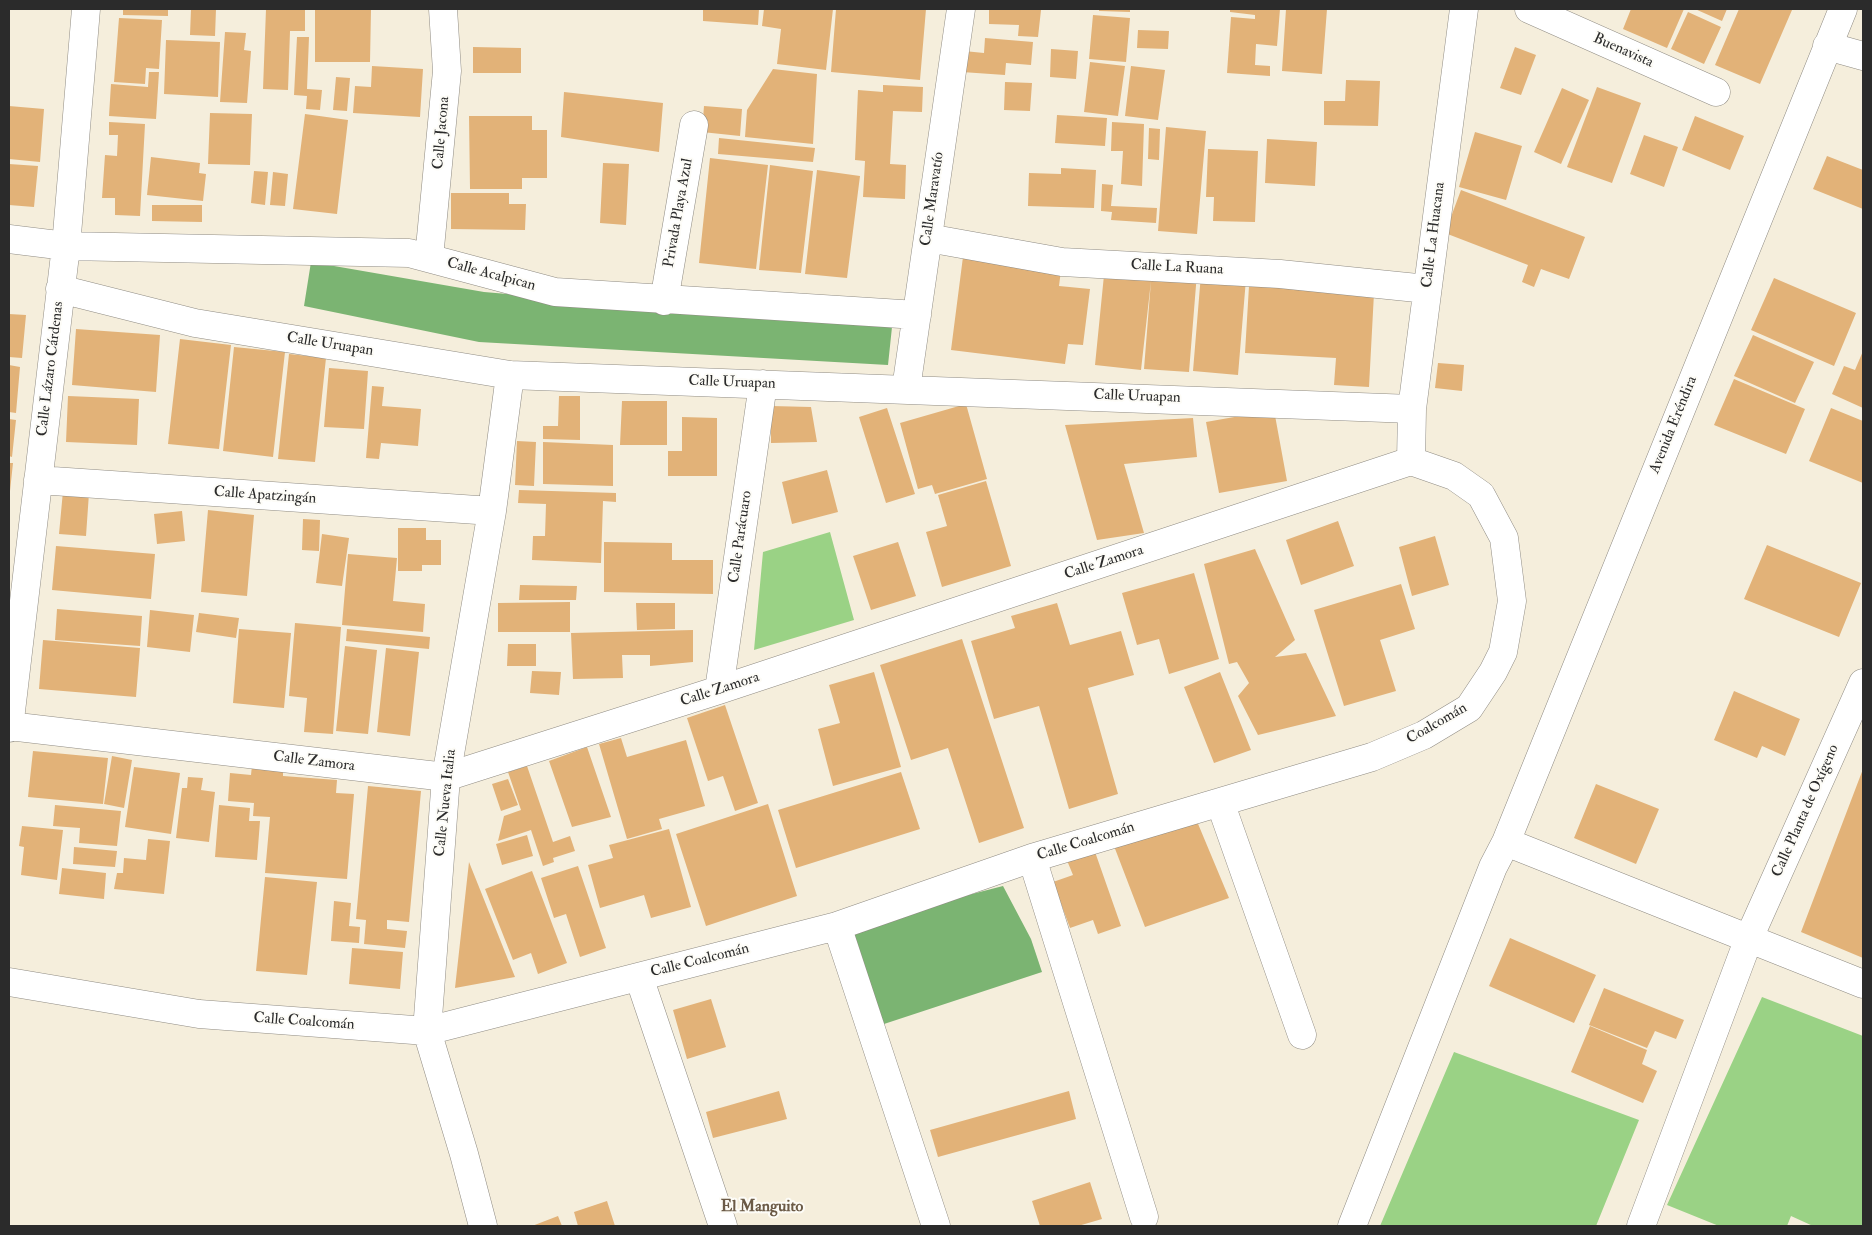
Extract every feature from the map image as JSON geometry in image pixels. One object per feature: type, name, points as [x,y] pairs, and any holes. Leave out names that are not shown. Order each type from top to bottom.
[{"type":"street","name":"Calle Lázaro Cárdenas","points":[[9,727],[66,246],[86,9]]},
{"type":"street","name":"Calle Jacona","points":[[429,258],[447,71],[443,9]]},
{"type":"street","name":"Calle Maravatío","points":[[906,390],[961,9]]},
{"type":"street","name":"Calle La Huacana","points":[[1410,461],[1412,409],[1464,9]]},
{"type":"street","name":"Buenavista","points":[[1529,9],[1716,92]]},
{"type":"street","name":"Avenida Eréndira","points":[[1352,1226],[1493,867],[1506,842],[1843,9]]},
{"type":"street","points":[[1827,46],[1863,56]]},
{"type":"street","name":"Privada Playa Azul","points":[[664,300],[694,125]]},
{"type":"street","name":"Calle La Ruana","points":[[928,238],[1062,262],[1280,274],[1427,289]]},
{"type":"street","points":[[9,239],[66,246]]},
{"type":"street","name":"Calle Acalpican","points":[[66,246],[409,253],[555,292],[917,316]]},
{"type":"street","name":"Calle Uruapan","points":[[60,289],[196,324],[510,375],[1412,409]]},
{"type":"street","name":"Calle Nueva Italia","points":[[483,1226],[464,1154],[427,1031],[446,777],[492,512],[510,375]]},
{"type":"street","name":"Calle Parácuaro","points":[[719,690],[763,384]]},
{"type":"street","name":"Calle Zamora","points":[[9,727],[446,777],[719,690],[1410,461]]},
{"type":"street","name":"Coalcomán","points":[[1372,757],[1424,735],[1469,708],[1493,672],[1503,652],[1512,602],[1504,538],[1481,496],[1454,476],[1410,461]]},
{"type":"street","name":"Calle Apatzingán","points":[[38,480],[492,512]]},
{"type":"street","name":"Calle Planta de Oxígeno","points":[[1641,1226],[1749,938],[1863,683]]},
{"type":"street","name":"Calle Coalcomán","points":[[9,982],[199,1014],[427,1031],[837,926],[1032,858],[1372,757]]},
{"type":"street","points":[[1220,802],[1302,1035]]},
{"type":"street","points":[[1506,842],[1863,984]]},
{"type":"street","points":[[1032,858],[1144,1217]]},
{"type":"street","points":[[837,926],[936,1226]]},
{"type":"street","points":[[639,977],[723,1226]]},
{"type":"green space","points":[[311,262],[484,292],[892,327],[888,365],[479,342],[304,306]]},
{"type":"green space","points":[[830,532],[854,620],[754,650],[763,552]]},
{"type":"green space","points":[[1003,886],[1031,939],[1042,972],[884,1024],[848,926]]},
{"type":"green space","points":[[1762,997],[1863,1036],[1863,1226],[1813,1226],[1791,1216],[1787,1226],[1719,1226],[1667,1205]]},
{"type":"green space","points":[[1454,1052],[1639,1120],[1596,1226],[1380,1226]]},
{"type":"building","points":[[123,9],[168,9],[168,16],[123,15]]},
{"type":"building","points":[[191,9],[216,9],[215,36],[190,35]]},
{"type":"building","points":[[266,9],[305,9],[305,31],[290,31],[288,90],[263,89]]},
{"type":"building","points":[[315,9],[371,9],[370,62],[315,62]]},
{"type":"building","points":[[703,9],[759,9],[758,25],[703,21]]},
{"type":"building","points":[[764,9],[833,9],[826,70],[777,64],[781,29],[762,26]]},
{"type":"building","points":[[836,9],[926,9],[920,80],[831,72]]},
{"type":"building","points":[[989,9],[1041,10],[1038,37],[1018,36],[1019,25],[989,24]]},
{"type":"building","points":[[1099,9],[1130,9],[1130,12],[1099,11]]},
{"type":"building","points":[[1230,9],[1280,9],[1277,46],[1256,44],[1255,65],[1270,66],[1270,76],[1227,73],[1231,17],[1255,19],[1255,15],[1230,12]]},
{"type":"building","points":[[1286,9],[1327,9],[1322,74],[1282,71]]},
{"type":"building","points":[[1631,9],[1684,9],[1667,48],[1623,29]]},
{"type":"building","points":[[1695,9],[1727,9],[1722,21]]},
{"type":"building","points":[[1739,9],[1792,10],[1760,84],[1715,65]]},
{"type":"building","points":[[1688,12],[1721,27],[1704,64],[1671,49]]},
{"type":"building","points":[[1093,15],[1130,18],[1126,62],[1089,59]]},
{"type":"building","points":[[119,18],[162,20],[159,69],[146,68],[145,84],[114,82]]},
{"type":"building","points":[[1138,30],[1169,31],[1168,49],[1137,48]]},
{"type":"building","points":[[225,32],[246,33],[244,50],[251,51],[247,103],[220,102]]},
{"type":"building","points":[[297,37],[309,37],[307,89],[322,90],[320,110],[306,109],[307,96],[294,95]]},
{"type":"building","points":[[985,38],[1033,42],[1031,65],[1006,63],[1005,75],[962,72],[964,51],[984,53]]},
{"type":"building","points":[[166,40],[220,42],[218,97],[164,94]]},
{"type":"building","points":[[473,47],[521,48],[521,73],[473,73]]},
{"type":"building","points":[[1515,47],[1536,55],[1521,95],[1500,88]]},
{"type":"building","points":[[1051,49],[1078,51],[1076,79],[1050,77]]},
{"type":"building","points":[[1090,62],[1125,66],[1118,116],[1084,112]]},
{"type":"building","points":[[372,66],[423,69],[420,117],[353,113],[355,86],[371,87]]},
{"type":"building","points":[[1131,66],[1165,70],[1158,120],[1125,116]]},
{"type":"building","points":[[773,69],[817,74],[813,144],[745,137],[747,110]]},
{"type":"building","points":[[149,72],[159,72],[156,119],[109,116],[111,84],[148,87]]},
{"type":"building","points":[[336,77],[350,78],[347,111],[333,110]]},
{"type":"building","points":[[1346,80],[1380,81],[1378,126],[1324,125],[1324,101],[1345,101]]},
{"type":"building","points":[[1005,82],[1032,83],[1030,111],[1004,110]]},
{"type":"building","points":[[883,85],[923,87],[922,112],[893,111],[890,164],[906,165],[905,199],[863,197],[865,161],[855,160],[858,90],[883,92]]},
{"type":"building","points":[[1597,87],[1641,103],[1612,183],[1567,167]]},
{"type":"building","points":[[1562,88],[1589,100],[1561,164],[1534,152]]},
{"type":"building","points":[[564,92],[663,103],[659,152],[561,137]]},
{"type":"building","points":[[9,106],[44,109],[40,162],[9,159]]},
{"type":"building","points":[[704,106],[742,109],[740,136],[702,132]]},
{"type":"building","points":[[210,113],[252,114],[250,165],[208,164]]},
{"type":"building","points":[[305,114],[348,120],[337,214],[293,209]]},
{"type":"building","points":[[1057,115],[1107,118],[1105,146],[1055,143]]},
{"type":"building","points":[[469,116],[532,116],[532,130],[547,130],[547,178],[522,178],[522,189],[470,189]]},
{"type":"building","points":[[1695,116],[1744,136],[1730,170],[1682,150]]},
{"type":"building","points":[[109,122],[145,124],[140,216],[115,215],[115,198],[102,198],[105,155],[117,156],[118,135],[109,135]]},
{"type":"building","points":[[1112,122],[1144,124],[1142,186],[1121,184],[1123,151],[1111,151]]},
{"type":"building","points":[[1166,127],[1206,131],[1197,234],[1158,231]]},
{"type":"building","points":[[1149,128],[1160,129],[1159,160],[1148,159]]},
{"type":"building","points":[[1475,132],[1522,146],[1506,200],[1459,187]]},
{"type":"building","points":[[1644,135],[1678,147],[1664,187],[1630,174]]},
{"type":"building","points":[[719,138],[815,148],[813,162],[718,154]]},
{"type":"building","points":[[1267,139],[1317,142],[1315,186],[1265,183]]},
{"type":"building","points":[[1208,149],[1258,151],[1255,222],[1213,221],[1214,197],[1206,197]]},
{"type":"building","points":[[1827,156],[1863,170],[1863,209],[1813,189]]},
{"type":"building","points":[[151,157],[200,163],[199,173],[206,174],[203,201],[147,195]]},
{"type":"building","points":[[710,158],[768,165],[756,269],[699,263]]},
{"type":"building","points":[[603,163],[629,164],[626,225],[600,223]]},
{"type":"building","points":[[9,164],[38,166],[34,207],[9,205]]},
{"type":"building","points":[[770,165],[813,171],[801,273],[759,270]]},
{"type":"building","points":[[1061,168],[1096,170],[1094,208],[1028,206],[1029,173],[1061,174]]},
{"type":"building","points":[[817,170],[860,176],[847,278],[805,274]]},
{"type":"building","points":[[254,171],[268,172],[265,205],[251,203]]},
{"type":"building","points":[[273,172],[288,174],[285,206],[270,205]]},
{"type":"building","points":[[1102,184],[1113,185],[1111,206],[1157,208],[1156,223],[1111,220],[1112,212],[1101,211]]},
{"type":"building","points":[[1461,190],[1585,237],[1569,279],[1541,269],[1534,287],[1522,282],[1528,265],[1445,233]]},
{"type":"building","points":[[451,193],[509,193],[509,204],[526,204],[525,230],[451,229]]},
{"type":"building","points":[[152,205],[202,205],[202,222],[152,221]]},
{"type":"building","points":[[964,249],[1062,262],[1059,286],[1090,289],[1083,345],[1068,344],[1065,364],[951,350]]},
{"type":"building","points":[[1105,265],[1197,273],[1189,372],[1144,369],[1151,281],[1141,370],[1095,365]]},
{"type":"building","points":[[1201,274],[1246,279],[1238,375],[1193,371]]},
{"type":"building","points":[[1774,278],[1856,313],[1834,366],[1751,330]]},
{"type":"building","points":[[1249,286],[1374,293],[1369,387],[1334,385],[1336,358],[1245,353]]},
{"type":"building","points":[[9,314],[26,315],[22,358],[9,357]]},
{"type":"building","points":[[76,329],[160,335],[156,392],[72,385]]},
{"type":"building","points":[[1753,335],[1814,362],[1795,403],[1734,376]]},
{"type":"building","points":[[180,339],[231,345],[219,449],[168,444]]},
{"type":"building","points":[[234,347],[285,352],[273,457],[223,451]]},
{"type":"building","points":[[1863,351],[1863,408],[1832,394],[1844,366],[1855,370]]},
{"type":"building","points":[[289,354],[326,358],[315,462],[278,459]]},
{"type":"building","points":[[1438,363],[1464,365],[1462,391],[1435,388]]},
{"type":"building","points":[[9,365],[20,367],[16,413],[9,412]]},
{"type":"building","points":[[329,368],[368,371],[364,429],[324,427]]},
{"type":"building","points":[[1734,379],[1805,409],[1786,454],[1714,425]]},
{"type":"building","points":[[372,386],[384,387],[382,406],[421,409],[418,446],[381,443],[379,459],[366,458]]},
{"type":"building","points":[[68,396],[139,399],[137,445],[66,442]]},
{"type":"building","points":[[559,396],[580,396],[580,440],[543,439],[543,426],[558,426]]},
{"type":"building","points":[[622,401],[667,401],[667,445],[620,445]]},
{"type":"building","points":[[966,404],[987,479],[935,494],[932,485],[918,489],[900,423]]},
{"type":"building","points":[[771,406],[811,407],[817,442],[771,443]]},
{"type":"building","points":[[887,408],[915,494],[886,503],[859,417]]},
{"type":"building","points":[[1831,408],[1863,421],[1863,483],[1809,461]]},
{"type":"building","points":[[1274,410],[1287,481],[1219,493],[1206,422]]},
{"type":"building","points":[[682,417],[717,418],[717,476],[668,476],[668,451],[682,451]]},
{"type":"building","points":[[1193,418],[1197,457],[1124,464],[1144,533],[1097,540],[1065,425]]},
{"type":"building","points":[[9,419],[16,420],[12,457],[9,456]]},
{"type":"building","points":[[517,441],[536,442],[534,486],[515,485]]},
{"type":"building","points":[[543,442],[613,445],[613,486],[543,484]]},
{"type":"building","points":[[9,463],[13,463],[10,491],[9,491]]},
{"type":"building","points":[[827,470],[838,512],[792,524],[782,482]]},
{"type":"building","points":[[986,481],[1011,566],[942,587],[926,532],[947,526],[938,495]]},
{"type":"building","points":[[519,490],[616,493],[616,502],[603,501],[601,563],[532,560],[533,536],[545,536],[546,504],[518,503]]},
{"type":"building","points":[[63,491],[89,493],[86,536],[59,534]]},
{"type":"building","points":[[208,510],[254,515],[247,596],[201,592]]},
{"type":"building","points":[[182,511],[185,541],[157,544],[154,514]]},
{"type":"building","points":[[303,519],[320,520],[319,551],[302,550]]},
{"type":"building","points":[[1338,521],[1354,566],[1301,585],[1286,540]]},
{"type":"building","points":[[398,528],[426,528],[426,540],[441,540],[441,565],[422,565],[422,571],[398,571]]},
{"type":"building","points":[[322,534],[349,538],[342,586],[316,583]]},
{"type":"building","points":[[1435,536],[1449,585],[1412,596],[1399,547]]},
{"type":"building","points":[[604,542],[672,543],[672,560],[713,560],[713,594],[604,592]]},
{"type":"building","points":[[898,542],[916,596],[871,610],[853,556]]},
{"type":"building","points":[[1767,545],[1861,583],[1839,637],[1744,599]]},
{"type":"building","points":[[56,546],[155,554],[151,599],[52,590]]},
{"type":"building","points":[[1255,549],[1295,640],[1275,657],[1306,653],[1336,716],[1258,735],[1238,696],[1249,683],[1237,662],[1229,664],[1204,564]]},
{"type":"building","points":[[348,554],[397,558],[393,601],[425,604],[423,632],[342,625]]},
{"type":"building","points":[[1194,573],[1219,659],[1169,674],[1159,639],[1137,645],[1122,593]]},
{"type":"building","points":[[1401,584],[1415,629],[1380,640],[1396,691],[1344,706],[1314,610]]},
{"type":"building","points":[[520,585],[577,586],[576,600],[519,600]]},
{"type":"building","points":[[570,602],[570,632],[498,632],[498,603]]},
{"type":"building","points":[[636,603],[675,603],[675,629],[637,630]]},
{"type":"building","points":[[1057,603],[1070,645],[1121,631],[1134,675],[1088,688],[1118,794],[1069,809],[1039,706],[994,719],[971,641],[1015,628],[1011,616]]},
{"type":"building","points":[[57,609],[142,616],[140,646],[55,640]]},
{"type":"building","points":[[150,610],[194,615],[190,652],[147,647]]},
{"type":"building","points":[[199,613],[239,618],[236,638],[196,632]]},
{"type":"building","points":[[295,623],[341,627],[333,734],[304,732],[307,698],[289,696]]},
{"type":"building","points":[[239,629],[291,633],[284,708],[233,703]]},
{"type":"building","points":[[347,629],[430,637],[429,649],[346,641]]},
{"type":"building","points":[[693,630],[693,662],[650,666],[650,655],[622,655],[623,678],[573,679],[571,633]]},
{"type":"building","points":[[962,639],[1024,828],[979,843],[948,748],[911,760],[880,665]]},
{"type":"building","points":[[43,640],[140,648],[136,697],[39,689]]},
{"type":"building","points":[[508,644],[536,644],[536,666],[507,666]]},
{"type":"building","points":[[345,646],[377,650],[368,734],[336,731]]},
{"type":"building","points":[[386,648],[419,652],[410,736],[377,732]]},
{"type":"building","points":[[532,671],[561,672],[559,695],[530,693]]},
{"type":"building","points":[[874,672],[901,767],[833,786],[818,729],[840,723],[829,685]]},
{"type":"building","points":[[1220,672],[1251,750],[1214,763],[1184,687]]},
{"type":"building","points":[[1734,691],[1800,719],[1785,756],[1762,746],[1757,758],[1714,740]]},
{"type":"building","points":[[725,705],[758,803],[735,811],[723,776],[708,781],[687,718]]},
{"type":"building","points":[[621,738],[627,757],[686,740],[705,806],[659,819],[662,829],[627,839],[599,744]]},
{"type":"building","points":[[587,747],[611,817],[572,827],[549,761]]},
{"type":"building","points":[[33,751],[108,758],[103,804],[28,797]]},
{"type":"building","points":[[112,756],[132,760],[124,808],[104,804]]},
{"type":"building","points":[[252,765],[283,768],[283,776],[337,780],[336,793],[354,794],[347,879],[265,873],[270,817],[253,816],[254,803],[228,801],[230,773],[251,775]]},
{"type":"building","points":[[527,766],[553,842],[570,836],[575,851],[553,858],[554,862],[543,866],[531,830],[498,841],[504,816],[521,810],[508,772]]},
{"type":"building","points":[[134,767],[180,773],[171,834],[125,827]]},
{"type":"building","points":[[1863,769],[1863,958],[1801,932]]},
{"type":"building","points":[[901,772],[920,829],[796,868],[778,810]]},
{"type":"building","points":[[188,777],[203,778],[201,790],[215,792],[209,842],[176,838],[182,788],[187,788]]},
{"type":"building","points":[[508,779],[518,805],[501,811],[492,784]]},
{"type":"building","points":[[1596,784],[1659,809],[1636,864],[1574,838]]},
{"type":"building","points":[[368,786],[421,791],[409,922],[387,920],[387,929],[407,931],[405,948],[364,944],[366,920],[356,919]]},
{"type":"building","points":[[768,804],[797,896],[706,926],[676,834]]},
{"type":"building","points":[[55,805],[121,811],[117,846],[79,843],[80,828],[53,826]]},
{"type":"building","points":[[219,805],[250,808],[249,821],[260,821],[257,860],[215,857]]},
{"type":"building","points":[[1196,819],[1229,898],[1145,927],[1114,846]]},
{"type":"building","points":[[22,826],[63,830],[57,880],[21,875],[24,847],[19,846]]},
{"type":"building","points":[[669,829],[691,907],[651,918],[644,895],[600,908],[588,865],[613,858],[609,845]]},
{"type":"building","points":[[527,835],[533,856],[502,865],[496,844]]},
{"type":"building","points":[[148,839],[170,841],[164,894],[114,889],[117,873],[123,873],[124,858],[146,860]]},
{"type":"building","points":[[74,847],[117,851],[115,867],[73,864]]},
{"type":"building","points":[[1094,849],[1121,926],[1098,934],[1093,920],[1070,928],[1053,882],[1073,875],[1066,858]]},
{"type":"building","points":[[469,862],[515,977],[455,988]]},
{"type":"building","points":[[578,866],[606,948],[580,957],[566,914],[554,918],[541,878]]},
{"type":"building","points":[[62,868],[106,873],[104,899],[59,894]]},
{"type":"building","points":[[532,871],[567,963],[538,974],[531,953],[513,960],[485,889]]},
{"type":"building","points":[[265,877],[317,882],[307,975],[256,971]]},
{"type":"building","points":[[334,901],[351,903],[349,926],[360,927],[359,943],[331,941]]},
{"type":"building","points":[[1510,938],[1596,975],[1574,1023],[1489,986]]},
{"type":"building","points":[[352,948],[403,952],[400,989],[349,984]]},
{"type":"building","points":[[1604,988],[1684,1020],[1676,1039],[1655,1031],[1647,1048],[1589,1025]]},
{"type":"building","points":[[711,999],[726,1047],[687,1059],[673,1010]]},
{"type":"building","points":[[1590,1026],[1647,1050],[1642,1064],[1657,1071],[1643,1103],[1571,1072]]},
{"type":"building","points":[[779,1091],[787,1119],[713,1138],[706,1112]]},
{"type":"building","points":[[1069,1091],[1076,1119],[938,1157],[930,1130]]},
{"type":"building","points":[[1090,1182],[1102,1219],[1078,1226],[1040,1226],[1032,1201]]},
{"type":"building","points":[[607,1201],[615,1226],[578,1226],[574,1212]]},
{"type":"building","points":[[558,1216],[562,1226],[532,1226]]},
{"type":"district","name":"El Manguito","points":[[762,1208]]}]
